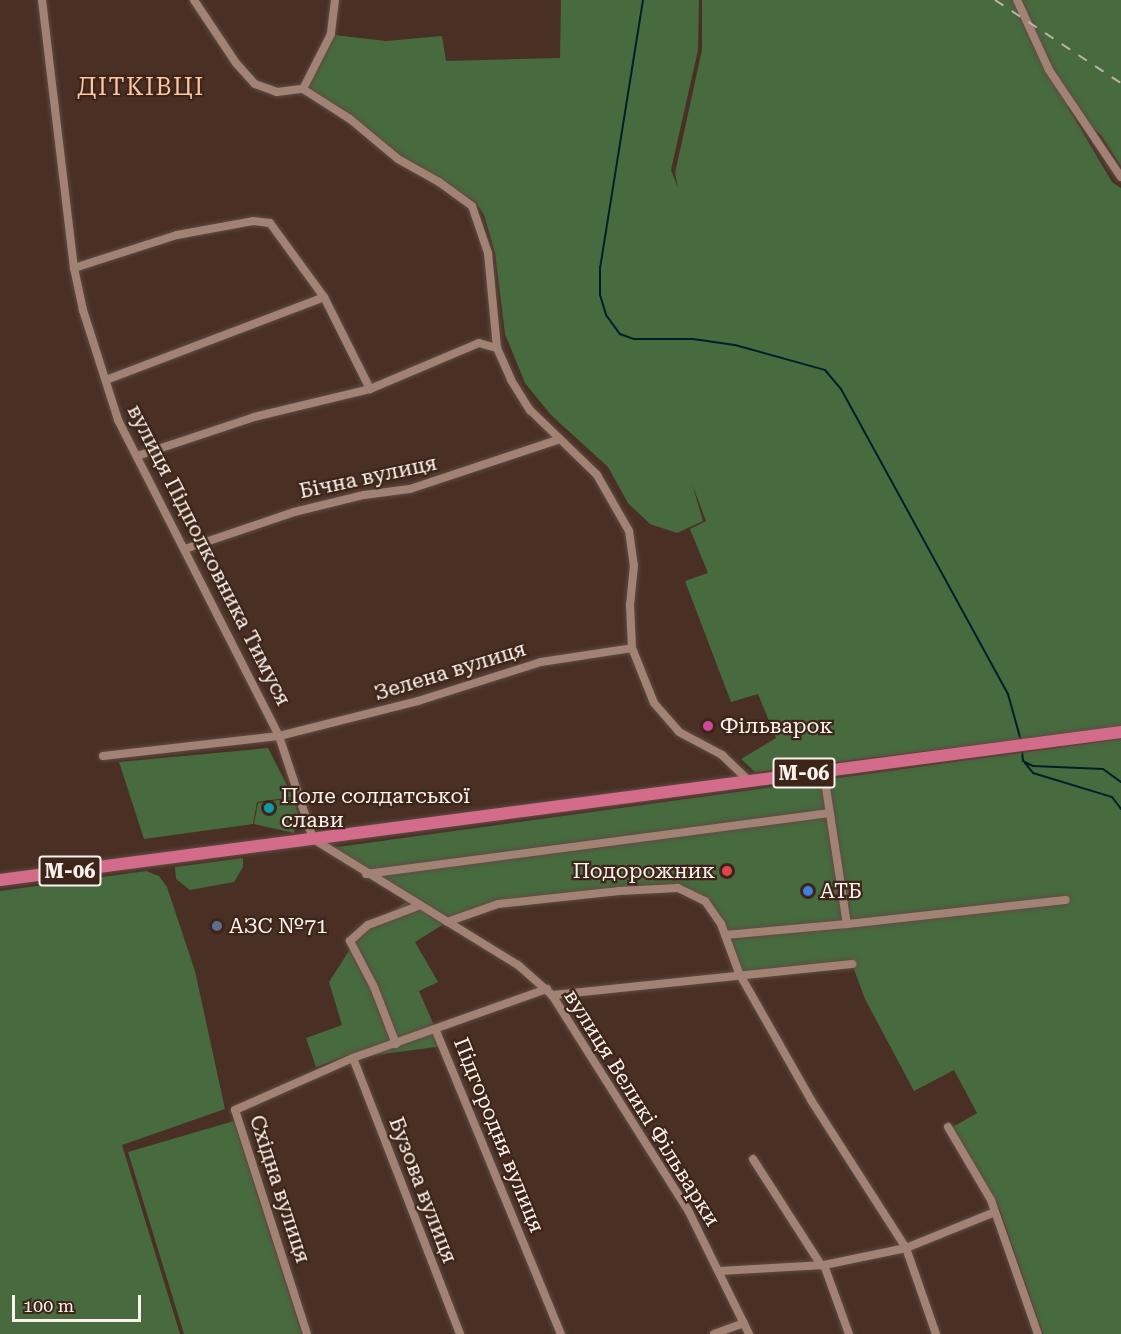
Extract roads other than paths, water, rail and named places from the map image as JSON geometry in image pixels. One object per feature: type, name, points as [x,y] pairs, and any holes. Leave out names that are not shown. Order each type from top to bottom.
[{"type":"highway","name":"М-06","points":[[0,880],[749,781],[823,769],[1121,732]]},
{"type":"street","name":"вулиця Підполковника Тимуся","points":[[42,0],[74,268],[118,420],[279,736],[313,839]]},
{"type":"street","points":[[194,0],[236,63],[255,84],[277,92],[303,88],[350,119],[398,159],[439,182],[472,206],[488,253],[497,348],[530,410],[597,475],[629,531],[634,565],[630,605],[632,648],[663,717],[688,738],[722,755],[749,781]]},
{"type":"street","points":[[303,88],[331,33],[335,0]]},
{"type":"street","points":[[1017,0],[1049,70],[1121,177]]},
{"type":"street","points":[[74,268],[177,236],[263,221],[270,223],[324,297],[370,389]]},
{"type":"street","points":[[106,381],[324,297]]},
{"type":"street","points":[[137,456],[254,417],[370,389],[479,343],[497,348]]},
{"type":"street","name":"Бічна вулиця","points":[[185,549],[294,512],[364,495],[410,489],[560,439]]},
{"type":"street","name":"Зелена вулиця","points":[[103,756],[279,736],[418,701],[541,663],[632,648]]},
{"type":"street","points":[[823,769],[847,924]]},
{"type":"street","points":[[365,874],[828,813]]},
{"type":"street","name":"вулиця Великі Фільварки","points":[[313,839],[365,874],[518,965],[549,992],[676,1190],[720,1271],[749,1334]]},
{"type":"street","points":[[447,922],[498,904],[619,891],[678,888],[705,901],[725,935],[739,974],[811,1100],[906,1248],[936,1334]]},
{"type":"street","points":[[725,935],[1066,900]]},
{"type":"street","points":[[396,1044],[374,987],[350,941],[368,925],[418,906]]},
{"type":"street","points":[[436,1031],[549,992],[852,964]]},
{"type":"street","name":"Підгородня вулиця","points":[[353,1058],[436,1031],[561,1334]]},
{"type":"street","name":"Східна вулиця","points":[[307,1334],[235,1110],[353,1058]]},
{"type":"street","name":"Бузова вулиця","points":[[353,1058],[460,1334]]},
{"type":"street","points":[[948,1127],[995,1212],[1038,1334]]},
{"type":"street","points":[[753,1159],[823,1265],[849,1334]]},
{"type":"street","points":[[720,1271],[823,1265],[906,1248],[995,1212]]},
{"type":"street","points":[[714,1334],[744,1323]]},
{"type":"waterway","points":[[643,0],[600,267],[600,295],[606,315],[620,334],[634,339],[693,339],[735,345],[825,370],[841,389],[1008,694],[1021,741]]},
{"type":"waterway","points":[[1022,750],[1023,761],[1033,766],[1103,769],[1121,782]]},
{"type":"waterway","points":[[1025,763],[1033,773],[1112,797],[1121,809]]},
{"type":"railway","points":[[995,0],[1121,83]]},
{"type":"place","name":"Фільварок","points":[[708,726]]},
{"type":"place","name":"Поле солдатської слави","points":[[269,808]]},
{"type":"place","name":"Подорожник","points":[[727,871]]},
{"type":"place","name":"АТБ","points":[[808,891]]},
{"type":"place","name":"АЗС №71","points":[[217,926]]},
{"type":"district","name":"ДІТКІВЦІ","points":[[141,88]]}]
